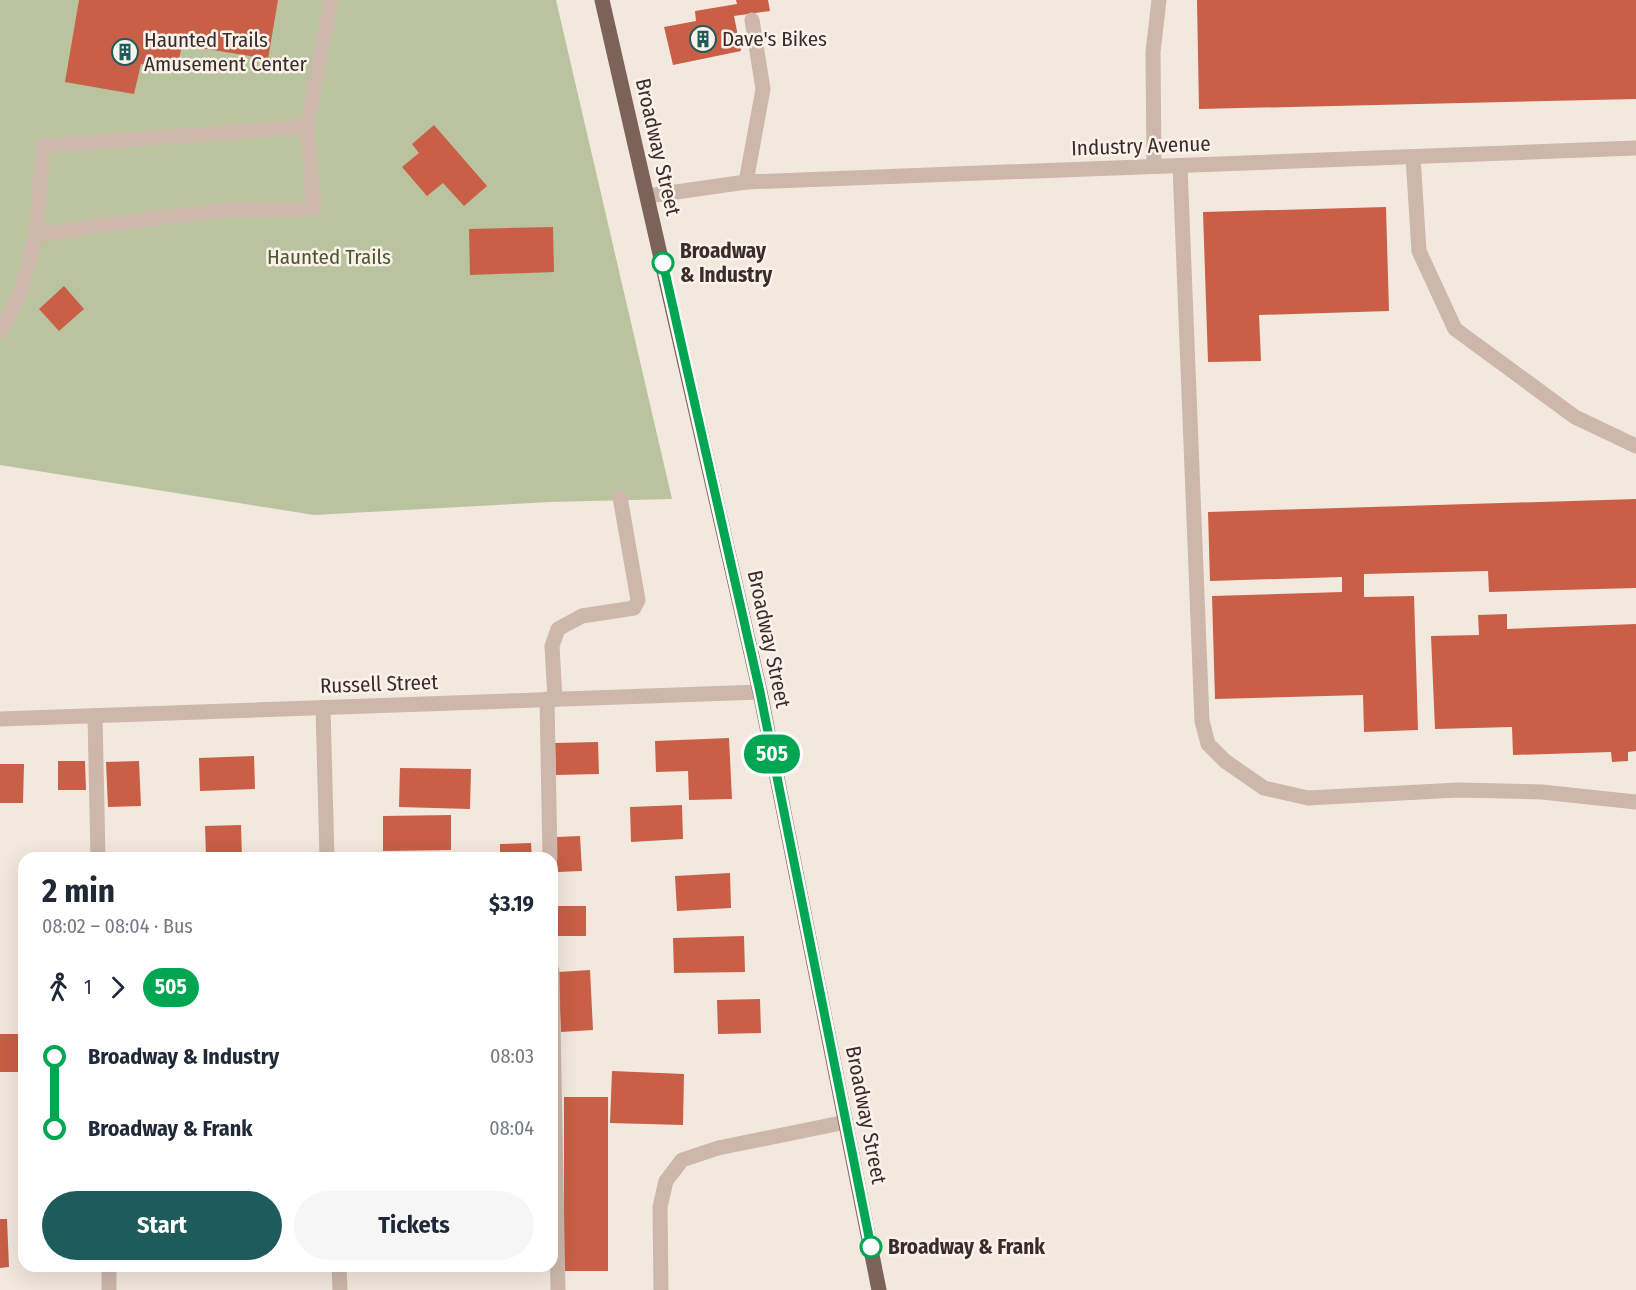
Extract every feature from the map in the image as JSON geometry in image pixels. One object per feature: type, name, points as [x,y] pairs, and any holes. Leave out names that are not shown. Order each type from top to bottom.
[{"type":"main road","name":"Broadway Street","points":[[602,0],[760,692],[879,1290]]},
{"type":"street","points":[[36,236],[102,225],[226,210],[314,209],[307,127],[331,0]]},
{"type":"street","points":[[1154,166],[1153,52],[1159,0]]},
{"type":"street","points":[[746,182],[764,90],[752,20]]},
{"type":"street","points":[[0,331],[20,294],[36,236],[43,146],[307,127]]},
{"type":"street","name":"Industry Avenue","points":[[648,196],[746,182],[1636,148]]},
{"type":"street","points":[[1413,157],[1419,250],[1455,329],[1575,417],[1636,446]]},
{"type":"street","points":[[1180,165],[1202,721],[1208,744],[1225,761],[1264,788],[1308,798],[1458,790],[1542,792],[1636,801]]},
{"type":"street","points":[[550,852],[552,646],[558,629],[582,616],[634,608],[638,600],[620,498]]},
{"type":"street","name":"Russell Street","points":[[0,719],[760,692]]},
{"type":"street","points":[[322,708],[327,852]]},
{"type":"street","points":[[95,716],[98,852]]},
{"type":"street","points":[[661,1290],[660,1207],[666,1181],[681,1161],[718,1148],[846,1122]]},
{"type":"street","points":[[109,1272],[109,1290]]},
{"type":"street","points":[[339,1272],[339,1290]]},
{"type":"street","points":[[558,1272],[558,1290]]},
{"type":"green space","name":"Haunted Trails","points":[[0,0],[556,0],[672,499],[550,502],[314,515],[0,465]]},
{"type":"building","name":"Haunted Trails Amusement Center","points":[[79,0],[278,0],[268,59],[182,45],[177,69],[141,64],[134,94],[65,82]]},
{"type":"building","name":"Dave's Bikes","points":[[736,0],[768,0],[770,11],[734,16],[741,51],[673,65],[664,27],[696,21],[695,11],[737,4]]},
{"type":"building","points":[[1197,0],[1636,0],[1636,99],[1199,109]]},
{"type":"building","points":[[434,125],[487,186],[464,206],[443,183],[427,196],[402,167],[419,153],[412,144]]},
{"type":"building","points":[[1386,207],[1389,311],[1259,315],[1261,361],[1208,362],[1203,212]]},
{"type":"building","points":[[553,227],[554,272],[470,275],[469,229]]},
{"type":"building","points":[[64,286],[84,309],[59,331],[39,309]]},
{"type":"building","points":[[1636,499],[1636,588],[1489,592],[1488,571],[1364,574],[1364,597],[1414,596],[1418,730],[1364,732],[1363,695],[1215,699],[1212,596],[1342,592],[1342,577],[1210,581],[1208,512]]},
{"type":"building","points":[[1507,614],[1507,629],[1636,624],[1636,751],[1628,752],[1628,761],[1612,762],[1611,752],[1513,755],[1512,727],[1435,729],[1431,636],[1479,635],[1478,615]]},
{"type":"building","points":[[729,738],[732,799],[689,800],[688,771],[656,772],[655,741]]},
{"type":"building","points":[[598,742],[599,774],[556,775],[555,743]]},
{"type":"building","points":[[254,756],[255,789],[200,791],[199,758]]},
{"type":"building","points":[[58,761],[85,761],[86,790],[58,790]]},
{"type":"building","points":[[139,761],[141,806],[108,807],[106,762]]},
{"type":"building","points":[[0,764],[24,764],[23,803],[0,803]]},
{"type":"building","points":[[400,768],[471,769],[470,809],[399,807]]},
{"type":"building","points":[[682,805],[683,839],[631,842],[630,807]]},
{"type":"building","points":[[451,815],[451,850],[383,851],[383,816]]},
{"type":"building","points":[[241,825],[242,852],[206,852],[205,826]]},
{"type":"building","points":[[580,836],[582,871],[558,872],[556,837]]},
{"type":"building","points":[[531,843],[532,852],[500,852],[500,844]]},
{"type":"building","points":[[730,873],[731,908],[677,911],[675,876]]},
{"type":"building","points":[[558,906],[586,906],[586,936],[558,936]]},
{"type":"building","points":[[744,936],[745,972],[674,973],[673,938]]},
{"type":"building","points":[[590,970],[593,1030],[561,1032],[558,972]]},
{"type":"building","points":[[760,999],[761,1033],[718,1034],[717,1000]]},
{"type":"building","points":[[0,1034],[18,1034],[18,1072],[0,1072]]},
{"type":"building","points":[[612,1071],[684,1074],[683,1125],[610,1123]]},
{"type":"building","points":[[564,1097],[608,1097],[608,1271],[564,1271]]},
{"type":"building","points":[[0,1219],[7,1219],[9,1267],[0,1268]]},
{"type":"bus line","name":"505","points":[[663,263],[760,692],[871,1247]]},
{"type":"place","name":"Dave's Bikes","points":[[703,39]]},
{"type":"place","name":"Haunted Trails Amusement Center","points":[[125,52]]},
{"type":"place","name":"Broadway & Industry","points":[[663,263]]},
{"type":"place","name":"Broadway & Frank","points":[[871,1247]]}]
